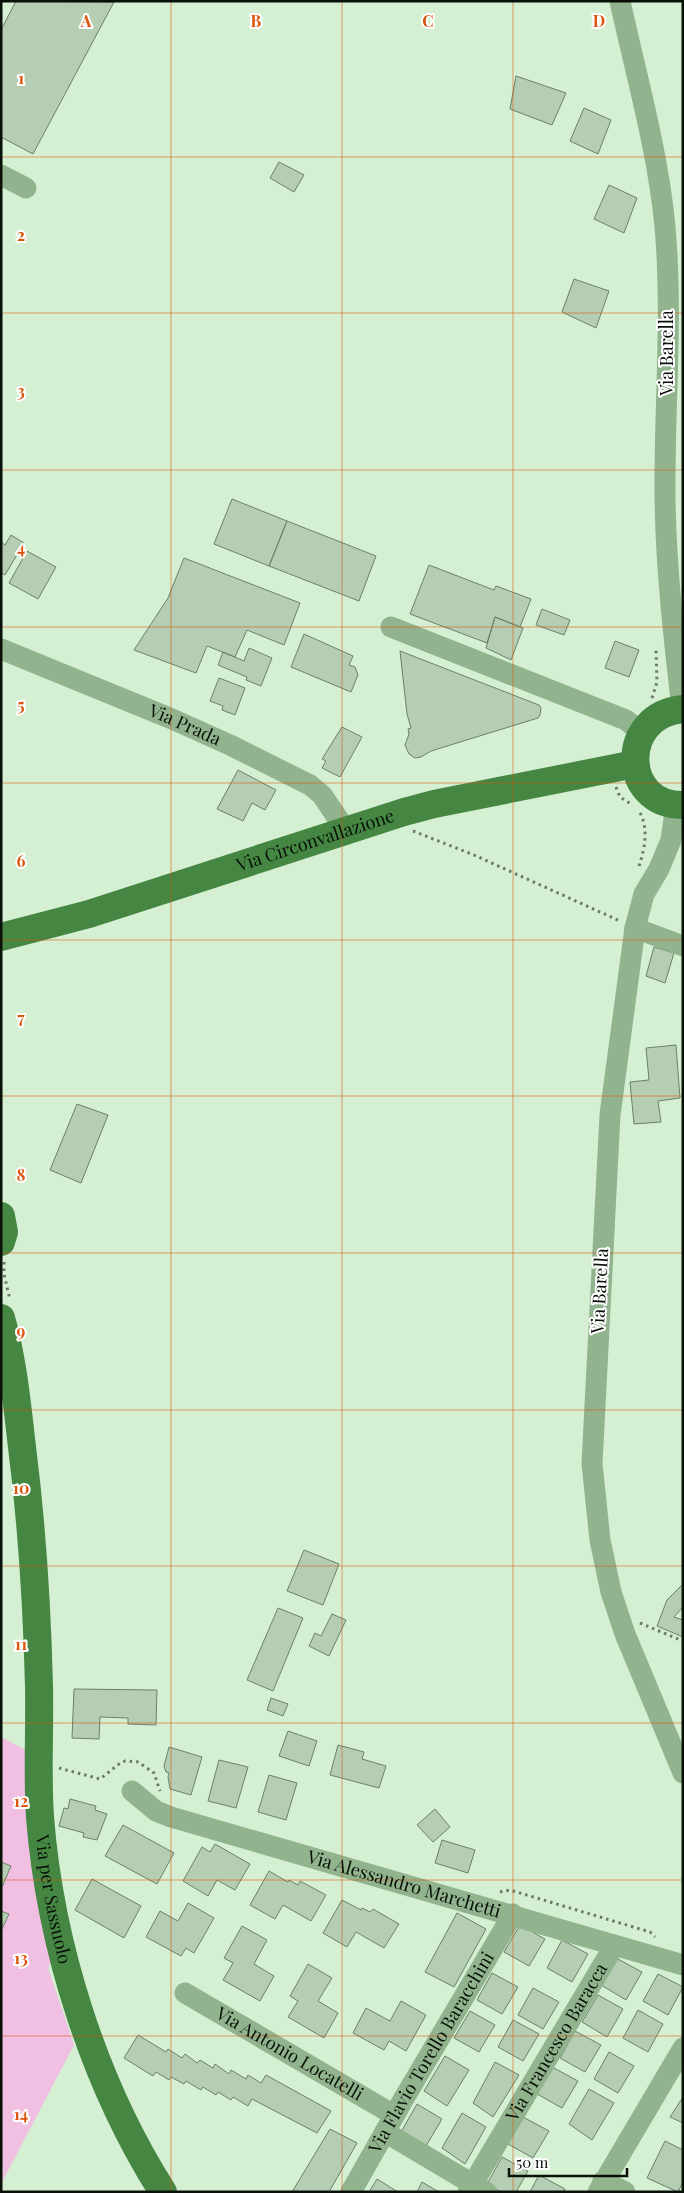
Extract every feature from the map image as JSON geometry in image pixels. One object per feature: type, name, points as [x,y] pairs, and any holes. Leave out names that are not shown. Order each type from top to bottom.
[{"type":"main road","points":[[679,805],[664,801],[653,795],[638,776],[635,764],[635,748],[641,732],[648,723],[658,715],[682,709]]},
{"type":"main road","name":"Via Circonvallazione","points":[[1,937],[89,914],[434,804],[635,764]]},
{"type":"main road","points":[[1,1216],[5,1248]]},
{"type":"main road","name":"Via per Sassuolo","points":[[6,1312],[8,1374],[27,1484],[35,1594],[39,1688],[40,1815],[50,1895],[63,1954],[94,2052],[128,2127],[164,2192]]},
{"type":"street","name":"Via Barella","points":[[620,1],[649,130],[665,226],[667,270],[665,499],[667,568],[682,709]]},
{"type":"street","points":[[1,175],[26,188]]},
{"type":"street","points":[[391,627],[626,720],[641,732]]},
{"type":"street","name":"Via Prada","points":[[1,649],[172,719],[230,745],[310,785],[322,795],[347,832]]},
{"type":"street","name":"Via Barella","points":[[679,805],[669,846],[644,894],[634,928],[610,1116],[592,1464],[599,1531],[611,1592],[625,1634],[683,1773]]},
{"type":"street","points":[[634,928],[683,946]]},
{"type":"street","name":"Via Alessandro Marchetti","points":[[132,1791],[156,1812],[171,1817],[513,1914],[614,1946],[683,1965]]},
{"type":"street","name":"Via Flavio Torello Baracchini","points":[[351,2192],[389,2123],[513,1914]]},
{"type":"street","name":"Via Francesco Baracca","points":[[476,2189],[614,1946]]},
{"type":"street","name":"Via Antonio Locatelli","points":[[185,1993],[389,2123],[476,2189]]},
{"type":"street","points":[[625,2192],[601,2187],[683,2048]]},
{"type":"path","points":[[410,830],[474,855],[634,928]]},
{"type":"path","points":[[5,1248],[6,1312]]},
{"type":"path","points":[[633,1620],[683,1641]]},
{"type":"path","points":[[57,1767],[100,1779],[119,1764],[138,1762],[154,1773],[164,1795]]},
{"type":"path","points":[[497,1893],[510,1890],[641,1929],[650,1932],[660,1942]]},
{"type":"shaded area","points":[[1,1737],[29,1752],[53,1957],[48,1968],[74,2045],[1,2184]]},
{"type":"building","points":[[16,1],[114,2],[33,154],[1,137],[1,30]]},
{"type":"building","points":[[516,76],[566,93],[552,125],[510,109]]},
{"type":"building","points":[[584,108],[611,120],[598,154],[570,141]]},
{"type":"building","points":[[279,162],[304,175],[294,192],[270,178]]},
{"type":"building","points":[[609,185],[637,198],[624,233],[594,219]]},
{"type":"building","points":[[574,279],[609,291],[596,328],[562,312]]},
{"type":"building","points":[[232,499],[287,521],[269,566],[214,544]]},
{"type":"building","points":[[287,521],[376,556],[359,601],[269,566]]},
{"type":"building","points":[[11,535],[24,543],[5,575],[1,572],[1,542],[5,545]]},
{"type":"building","points":[[27,551],[56,567],[38,599],[9,583]]},
{"type":"building","points":[[184,558],[300,603],[284,645],[247,630],[235,657],[207,646],[196,673],[134,650],[168,598]]},
{"type":"building","points":[[429,565],[494,590],[496,586],[531,599],[520,627],[495,617],[487,643],[410,614]]},
{"type":"building","points":[[542,609],[570,620],[564,635],[536,625]]},
{"type":"building","points":[[495,617],[523,628],[511,660],[486,648]]},
{"type":"building","points":[[304,634],[353,656],[349,665],[355,667],[358,675],[351,692],[291,667]]},
{"type":"building","points":[[615,641],[639,650],[629,677],[605,668]]},
{"type":"building","points":[[249,648],[272,658],[261,686],[246,680],[247,677],[218,665],[223,652],[244,661]]},
{"type":"building","points":[[400,651],[539,705],[541,708],[540,715],[538,718],[431,751],[415,758],[409,754],[405,745],[409,734],[408,729],[411,728],[407,714]]},
{"type":"building","points":[[219,678],[245,688],[235,715],[222,710],[223,706],[210,701]]},
{"type":"building","points":[[342,727],[362,737],[340,777],[322,768],[326,761],[322,759]]},
{"type":"building","points":[[238,770],[276,790],[265,810],[252,803],[243,821],[217,809]]},
{"type":"building","points":[[654,947],[674,953],[665,983],[646,976]]},
{"type":"building","points":[[676,1045],[680,1098],[658,1101],[661,1122],[634,1124],[630,1082],[649,1080],[646,1048]]},
{"type":"building","points":[[77,1104],[108,1115],[81,1183],[50,1170]]},
{"type":"building","points":[[304,1550],[339,1564],[323,1605],[287,1591]]},
{"type":"building","points":[[683,1584],[683,1607],[674,1617],[683,1620],[683,1637],[657,1626],[667,1600]]},
{"type":"building","points":[[278,1608],[303,1618],[273,1691],[247,1680]]},
{"type":"building","points":[[332,1614],[346,1620],[329,1656],[309,1646],[315,1633],[321,1636]]},
{"type":"building","points":[[74,1689],[157,1690],[156,1725],[128,1724],[128,1718],[100,1717],[99,1739],[72,1738]]},
{"type":"building","points":[[271,1698],[288,1704],[283,1716],[267,1710]]},
{"type":"building","points":[[288,1731],[317,1741],[309,1766],[279,1756]]},
{"type":"building","points":[[338,1745],[364,1752],[362,1759],[386,1766],[379,1788],[330,1775]]},
{"type":"building","points":[[169,1747],[202,1757],[191,1795],[170,1789],[169,1773],[166,1772],[164,1766]]},
{"type":"building","points":[[219,1760],[248,1767],[236,1808],[208,1801]]},
{"type":"building","points":[[269,1775],[297,1783],[286,1820],[258,1812]]},
{"type":"building","points":[[70,1799],[96,1806],[95,1810],[107,1814],[97,1840],[83,1837],[84,1833],[59,1826],[64,1808],[68,1809]]},
{"type":"building","points":[[435,1809],[450,1827],[433,1842],[417,1825]]},
{"type":"building","points":[[123,1825],[174,1853],[157,1884],[105,1856]]},
{"type":"building","points":[[442,1840],[475,1850],[468,1873],[435,1863]]},
{"type":"building","points":[[215,1844],[250,1864],[235,1890],[217,1880],[208,1896],[183,1881],[202,1847],[210,1852]]},
{"type":"building","points":[[1,1862],[11,1866],[2,1887],[1,1887]]},
{"type":"building","points":[[269,1871],[288,1882],[289,1880],[298,1885],[300,1881],[326,1895],[311,1921],[283,1905],[275,1919],[250,1905]]},
{"type":"building","points":[[92,1879],[141,1906],[124,1938],[75,1910]]},
{"type":"building","points":[[342,1900],[361,1910],[362,1908],[370,1912],[373,1909],[399,1924],[384,1948],[356,1932],[347,1947],[323,1933]]},
{"type":"building","points":[[188,1903],[214,1918],[194,1953],[186,1948],[181,1956],[146,1937],[160,1911],[178,1921]]},
{"type":"building","points":[[1,1911],[9,1914],[1,1931]]},
{"type":"building","points":[[457,1913],[486,1929],[454,1987],[425,1972]]},
{"type":"building","points":[[520,1925],[545,1939],[529,1966],[504,1952]]},
{"type":"building","points":[[242,1926],[267,1940],[254,1964],[274,1976],[260,2001],[223,1980],[233,1963],[224,1958]]},
{"type":"building","points":[[562,1940],[588,1954],[572,1982],[547,1968]]},
{"type":"building","points":[[616,1958],[642,1972],[626,2000],[601,1985]]},
{"type":"building","points":[[308,1964],[332,1978],[318,2001],[338,2013],[324,2038],[288,2017],[298,2001],[290,1996]]},
{"type":"building","points":[[492,1973],[518,1987],[502,2014],[477,2000]]},
{"type":"building","points":[[658,1974],[683,1987],[668,2015],[643,2001]]},
{"type":"building","points":[[533,1988],[559,2002],[543,2029],[518,2015]]},
{"type":"building","points":[[598,1995],[623,2009],[607,2037],[582,2022]]},
{"type":"building","points":[[401,2001],[426,2015],[406,2051],[389,2041],[384,2050],[353,2033],[366,2008],[390,2021]]},
{"type":"building","points":[[638,2010],[663,2024],[648,2052],[623,2038]]},
{"type":"building","points":[[470,2011],[495,2025],[479,2052],[454,2038]]},
{"type":"building","points":[[513,2020],[539,2034],[523,2061],[498,2047]]},
{"type":"building","points":[[575,2031],[601,2045],[585,2072],[560,2058]]},
{"type":"building","points":[[138,2035],[166,2052],[168,2049],[182,2058],[185,2054],[197,2063],[200,2060],[213,2068],[215,2064],[229,2074],[231,2070],[246,2079],[248,2075],[261,2083],[266,2075],[331,2111],[317,2133],[252,2099],[248,2106],[233,2097],[231,2100],[218,2092],[216,2095],[203,2087],[201,2090],[186,2081],[184,2084],[171,2077],[169,2080],[156,2072],[153,2076],[124,2058]]},
{"type":"building","points":[[609,2052],[634,2066],[618,2093],[594,2079]]},
{"type":"building","points":[[445,2056],[469,2070],[447,2106],[424,2091]]},
{"type":"building","points":[[495,2062],[519,2075],[493,2117],[473,2103]]},
{"type":"building","points":[[552,2067],[578,2081],[562,2108],[537,2094]]},
{"type":"building","points":[[589,2089],[614,2103],[592,2140],[569,2124]]},
{"type":"building","points":[[683,2097],[683,2123],[670,2117]]},
{"type":"building","points":[[417,2104],[442,2119],[426,2146],[401,2132]]},
{"type":"building","points":[[462,2113],[486,2127],[465,2164],[442,2148]]},
{"type":"building","points":[[523,2117],[549,2131],[533,2158],[508,2144]]},
{"type":"building","points":[[330,2129],[357,2143],[329,2192],[292,2192]]},
{"type":"building","points":[[665,2141],[683,2150],[683,2182],[678,2192],[647,2178]]},
{"type":"building","points":[[502,2157],[528,2171],[516,2192],[501,2192],[487,2184]]},
{"type":"building","points":[[539,2175],[565,2189],[564,2192],[530,2192]]},
{"type":"building","points":[[377,2179],[398,2192],[369,2192]]},
{"type":"building","points":[[422,2182],[439,2192],[417,2192]]}]
